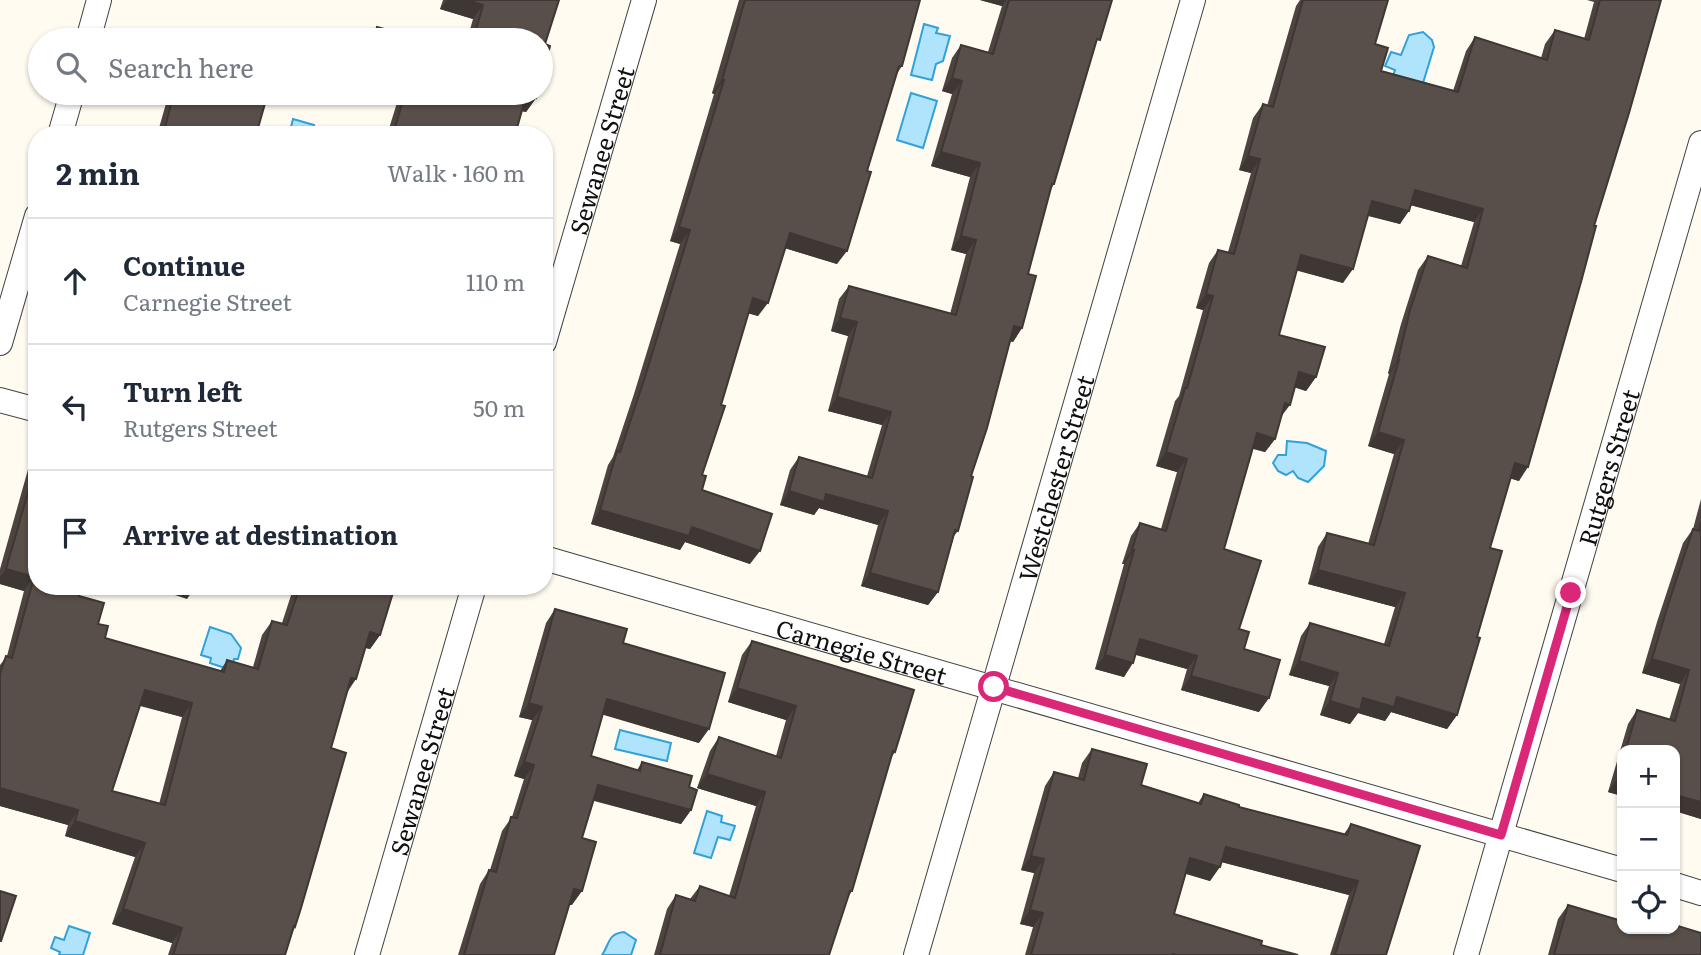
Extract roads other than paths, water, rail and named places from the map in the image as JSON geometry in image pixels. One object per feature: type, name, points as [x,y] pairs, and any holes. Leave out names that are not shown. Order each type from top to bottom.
[{"type":"street","points":[[91,28],[99,0]]},
{"type":"street","name":"Sewanee Street","points":[[553,311],[643,0]]},
{"type":"street","name":"Westchester Street","points":[[916,955],[1193,0]]},
{"type":"street","points":[[63,126],[69,105]]},
{"type":"street","name":"Rutgers Street","points":[[1466,955],[1701,142]]},
{"type":"street","points":[[0,343],[28,247]]},
{"type":"street","points":[[0,400],[28,408]]},
{"type":"street","name":"Carnegie Street","points":[[553,561],[1617,869]]},
{"type":"street","name":"Sewanee Street","points":[[367,955],[471,595]]},
{"type":"street","points":[[1680,887],[1701,893]]},
{"type":"water","points":[[924,24],[938,28],[936,33],[950,36],[943,61],[936,64],[932,80],[911,75]]},
{"type":"water","points":[[1423,32],[1432,40],[1434,47],[1423,83],[1393,76],[1395,70],[1385,66],[1391,52],[1401,55],[1409,35]]},
{"type":"water","points":[[911,93],[937,101],[923,148],[897,140]]},
{"type":"water","points":[[293,119],[314,125],[314,126],[291,126]]},
{"type":"water","points":[[1287,441],[1307,443],[1326,451],[1324,466],[1308,482],[1298,478],[1293,471],[1286,475],[1278,471],[1273,463],[1278,455],[1286,455]]},
{"type":"water","points":[[210,627],[231,634],[241,648],[231,670],[210,663],[211,658],[201,655]]},
{"type":"water","points":[[620,730],[671,743],[667,761],[615,749]]},
{"type":"water","points":[[707,811],[722,816],[721,822],[735,826],[730,840],[718,837],[711,858],[694,853]]},
{"type":"water","points":[[69,926],[90,933],[83,955],[59,955],[60,952],[51,948],[55,937],[64,940]]},
{"type":"water","points":[[624,932],[636,940],[631,955],[602,955],[612,937]]}]
